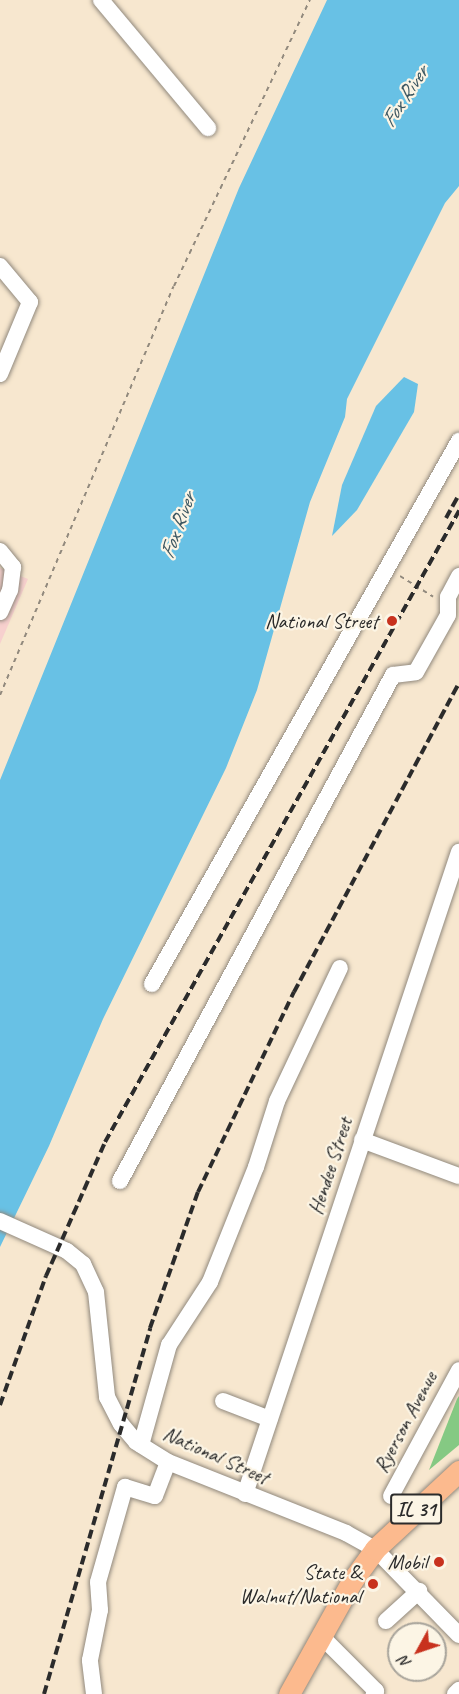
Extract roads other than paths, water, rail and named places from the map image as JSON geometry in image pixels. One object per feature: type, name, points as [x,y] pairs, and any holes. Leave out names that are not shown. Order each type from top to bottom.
[{"type":"main road","name":"IL 31","points":[[289,1694],[321,1636],[375,1549],[459,1471]]},
{"type":"street","points":[[101,0],[208,128]]},
{"type":"street","points":[[0,266],[30,302],[0,374]]},
{"type":"street","points":[[152,984],[459,441]]},
{"type":"street","points":[[0,551],[13,567],[0,611]]},
{"type":"street","points":[[120,1181],[393,675],[416,672],[448,615],[448,597],[459,576]]},
{"type":"street","name":"Hendee Street","points":[[245,1494],[459,852]]},
{"type":"street","points":[[141,1445],[169,1345],[210,1281],[256,1167],[277,1101],[340,968]]},
{"type":"street","points":[[362,1140],[459,1176]]},
{"type":"street","name":"National Street","points":[[6,1224],[67,1251],[83,1264],[96,1292],[107,1397],[121,1424],[141,1445],[168,1462],[346,1533],[375,1549],[419,1591],[459,1635]]},
{"type":"street","name":"Ryerson Avenue","points":[[391,1496],[459,1370]]},
{"type":"street","points":[[224,1401],[270,1419]]},
{"type":"street","points":[[94,1694],[90,1660],[100,1610],[98,1582],[125,1487],[155,1496],[168,1462]]},
{"type":"street","points":[[386,1621],[419,1591]]},
{"type":"street","points":[[321,1636],[376,1690],[374,1694]]},
{"type":"street","points":[[454,1694],[459,1690]]},
{"type":"water","name":"Fox River","points":[[327,0],[459,0],[459,186],[445,203],[347,399],[345,417],[310,502],[257,690],[226,768],[103,1019],[49,1146],[0,1247],[0,780],[239,188]]},
{"type":"water","points":[[404,377],[418,384],[414,412],[357,510],[332,536],[342,485],[376,406]]},
{"type":"railway","points":[[446,518],[459,495]]},
{"type":"railway","points":[[0,1405],[46,1276],[105,1142],[459,511]]},
{"type":"railway","points":[[44,1694],[150,1328],[198,1192],[294,992],[459,683]]},
{"type":"place","name":"National Street","points":[[392,621]]},
{"type":"place","name":"Mobil","points":[[439,1562]]},
{"type":"place","name":"State & Walnut/National","points":[[373,1584]]}]
